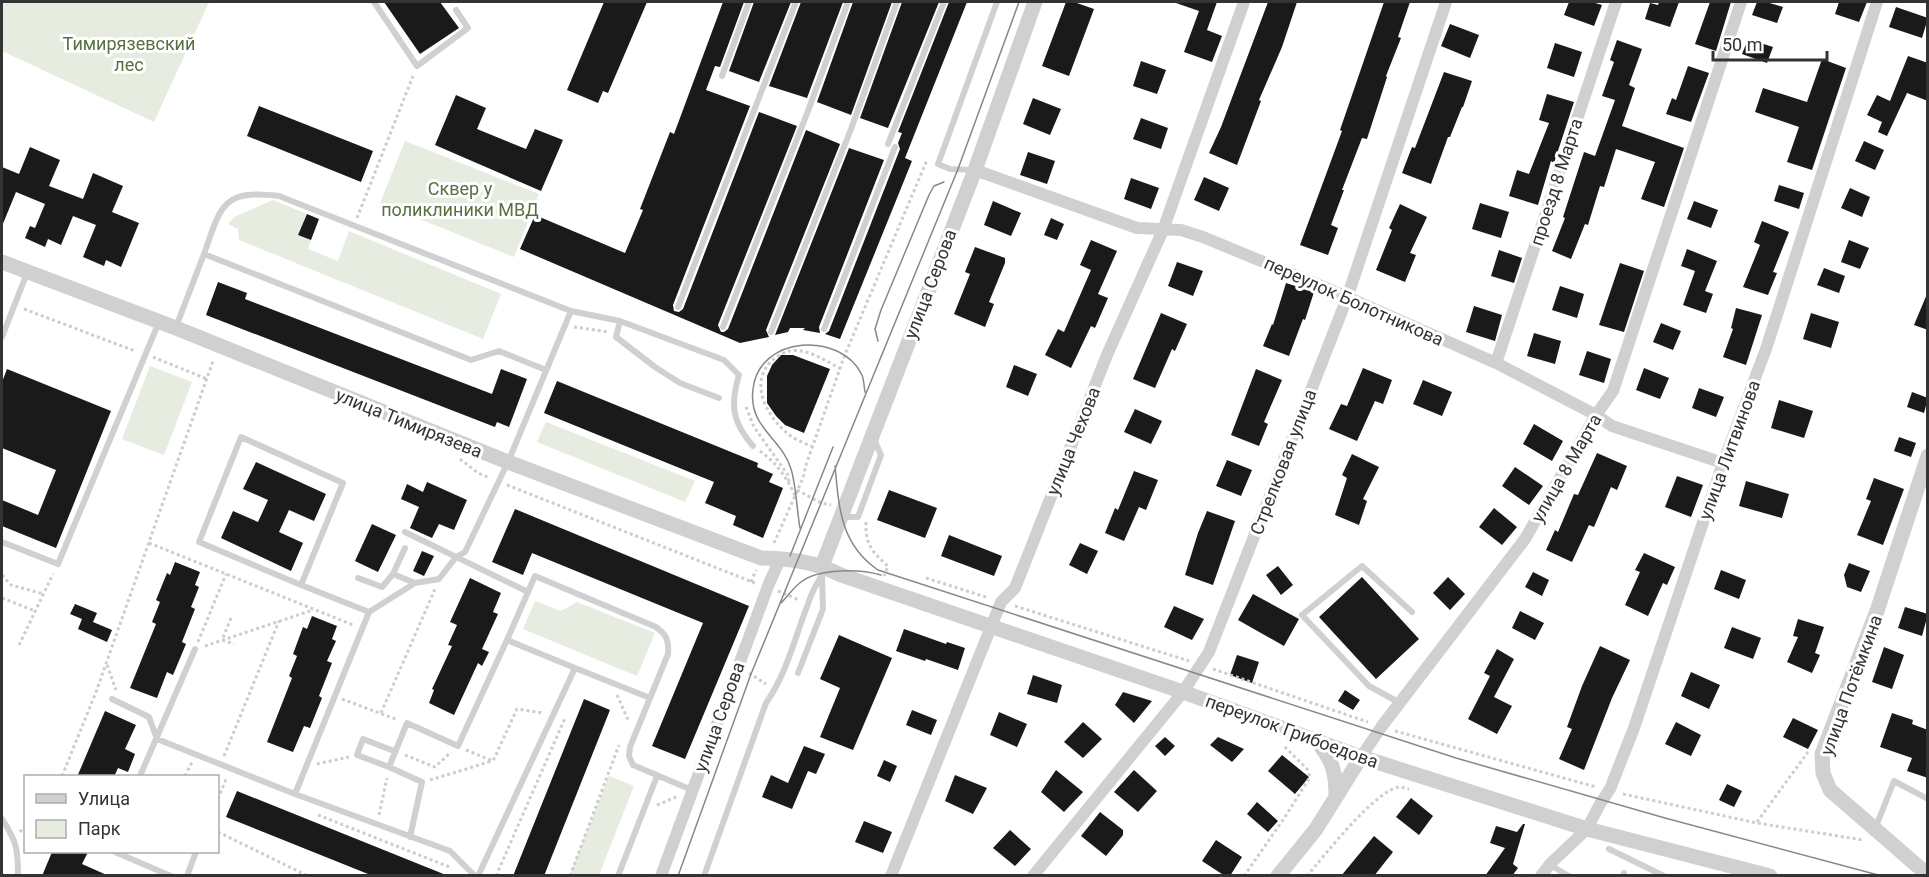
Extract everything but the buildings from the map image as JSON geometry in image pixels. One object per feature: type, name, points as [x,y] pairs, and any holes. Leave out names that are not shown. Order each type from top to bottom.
[{"type":"street","name":"улица Серова","points":[[822,570],[840,517],[975,170],[1035,2]]},
{"type":"street","name":"улица Чехова","points":[[891,876],[1001,602],[1015,588],[1107,355],[1163,230],[1244,2]]},
{"type":"street","name":"Стрелковая улица","points":[[1033,876],[1183,692],[1209,651],[1347,298],[1446,2]]},
{"type":"street","name":"проезд 8 Марта","points":[[1496,363],[1616,2]]},
{"type":"street","name":"улица 8 Марта","points":[[1278,876],[1316,829],[1382,726],[1525,539],[1596,415],[1613,391],[1741,2]]},
{"type":"street","name":"улица Литвинова","points":[[1540,876],[1587,829],[1610,789],[1634,728],[1723,463],[1766,349],[1877,2]]},
{"type":"street","name":"переулок Болотникова","points":[[975,170],[1137,228],[1181,230],[1203,237],[1331,290],[1496,363],[1596,415],[1612,426],[1723,463]]},
{"type":"street","name":"улица Тимирязева","points":[[2,262],[176,328],[508,462],[761,558],[797,560],[822,570]]},
{"type":"street","name":"улица Потёмкина","points":[[1928,456],[1877,611],[1822,754],[1823,773],[1830,790],[1871,835],[1928,875]]},
{"type":"street","name":"улица Серова","points":[[661,876],[780,559]]},
{"type":"street","name":"переулок Грибоедова","points":[[822,570],[1183,692],[1361,757],[1587,829],[1768,875]]},
{"type":"street","points":[[1316,741],[1332,763],[1336,775],[1336,796]]},
{"type":"street","points":[[1346,779],[1369,770],[1396,768]]},
{"type":"lane","points":[[374,2],[417,66],[468,28],[456,10]]},
{"type":"lane","points":[[722,76],[749,2]]},
{"type":"lane","points":[[678,307],[796,2]]},
{"type":"lane","points":[[723,327],[848,2]]},
{"type":"lane","points":[[771,332],[851,129],[897,2]]},
{"type":"lane","points":[[888,144],[944,2]]},
{"type":"lane","points":[[975,170],[950,169],[938,164],[997,2]]},
{"type":"lane","points":[[824,329],[896,147]]},
{"type":"lane","points":[[176,328],[218,214],[224,206],[233,200],[255,193],[279,196],[571,311],[620,321],[724,360],[739,375],[733,395],[734,411],[739,426],[756,448]]},
{"type":"lane","points":[[204,254],[471,360],[499,351],[546,370]]},
{"type":"lane","points":[[2,337],[28,272]]},
{"type":"lane","points":[[295,794],[369,612],[416,583],[439,579],[456,557],[465,552],[508,462],[571,311]]},
{"type":"lane","points":[[620,321],[616,337],[680,383],[719,399]]},
{"type":"lane","points":[[2,542],[58,564],[159,322]]},
{"type":"lane","points":[[301,585],[343,483],[241,437],[199,542],[301,585],[369,612]]},
{"type":"lane","points":[[405,532],[528,592]]},
{"type":"lane","points":[[358,578],[382,587],[393,574],[405,548]]},
{"type":"lane","points":[[1400,703],[1369,686],[1302,615],[1362,566],[1412,612]]},
{"type":"lane","points":[[798,673],[823,609],[822,570]]},
{"type":"lane","points":[[704,876],[766,703],[775,690],[784,669],[822,570]]},
{"type":"lane","points":[[393,574],[416,583]]},
{"type":"lane","points":[[389,767],[406,723],[458,746],[535,576],[656,627],[664,633],[668,642],[668,654],[635,734],[629,756],[633,765],[692,790]]},
{"type":"lane","points":[[507,640],[650,698]]},
{"type":"lane","points":[[141,775],[195,649]]},
{"type":"lane","points":[[112,699],[149,717],[157,739],[295,794],[450,851],[476,876],[575,668]]},
{"type":"lane","points":[[394,751],[363,739],[357,755],[422,782],[410,837]]},
{"type":"lane","points":[[618,876],[657,776]]},
{"type":"lane","points":[[1871,835],[1894,781],[1928,799]]},
{"type":"lane","points":[[2,819],[15,840],[18,876]]},
{"type":"lane","points":[[1609,849],[1664,876]]},
{"type":"lane","points":[[117,853],[171,876]]},
{"type":"lane","points":[[187,876],[196,853]]},
{"type":"lane","points":[[1549,865],[1569,876]]},
{"type":"lane","points":[[151,876],[154,868]]},
{"type":"path","points":[[354,225],[417,66]]},
{"type":"path","points":[[776,542],[803,478],[842,369],[844,357],[928,160]]},
{"type":"path","points":[[14,305],[207,379]]},
{"type":"path","points":[[572,327],[617,333]]},
{"type":"path","points":[[813,447],[790,436],[773,419],[762,396],[760,383],[762,373],[770,362],[788,351],[801,351],[816,355],[842,369]]},
{"type":"path","points":[[62,775],[106,663],[207,379],[213,361],[203,357]]},
{"type":"path","points":[[744,401],[754,427],[788,475],[795,496]]},
{"type":"path","points":[[756,448],[789,482]]},
{"type":"path","points":[[766,456],[771,450]]},
{"type":"path","points":[[459,459],[478,473],[498,482],[751,582],[768,586]]},
{"type":"path","points":[[149,543],[363,628]]},
{"type":"path","points":[[19,645],[58,564]]},
{"type":"path","points":[[195,649],[225,574]]},
{"type":"path","points":[[2,575],[11,585],[44,594]]},
{"type":"path","points":[[926,578],[1201,665],[1420,739],[1598,788],[1756,823],[1871,835]]},
{"type":"path","points":[[381,713],[439,579]]},
{"type":"path","points":[[2,598],[35,611]]},
{"type":"path","points":[[195,649],[315,609]]},
{"type":"path","points":[[222,640],[231,618]]},
{"type":"path","points":[[221,765],[279,621]]},
{"type":"path","points":[[222,640],[234,644]]},
{"type":"path","points":[[106,663],[120,703]]},
{"type":"path","points":[[616,693],[635,734]]},
{"type":"path","points":[[625,730],[640,694]]},
{"type":"path","points":[[335,696],[406,723]]},
{"type":"path","points":[[496,876],[568,712]]},
{"type":"path","points":[[570,876],[621,740]]},
{"type":"path","points":[[1756,823],[1811,748]]},
{"type":"path","points":[[186,775],[195,754]]},
{"type":"path","points":[[422,782],[493,761]]},
{"type":"path","points":[[377,825],[389,767]]},
{"type":"path","points":[[219,776],[226,779],[219,796]]},
{"type":"path","points":[[1244,876],[1310,777]]},
{"type":"path","points":[[1307,876],[1335,842],[1378,798],[1398,787],[1414,790]]},
{"type":"path","points":[[643,812],[692,790]]},
{"type":"path","points":[[311,813],[461,871]]},
{"type":"path","points":[[219,832],[308,876]]},
{"type":"green space","name":"Тимирязевский лес","points":[[2,2],[209,2],[154,122],[2,51]]},
{"type":"green space","name":"Сквер у поликлиники МВД","points":[[405,141],[539,194],[514,257],[380,203]]},
{"type":"green space","points":[[273,200],[307,214],[298,235],[311,240],[308,249],[338,261],[349,231],[501,294],[483,339],[239,240],[238,229],[228,224],[234,217]]},
{"type":"green space","points":[[150,366],[192,382],[164,455],[122,439]]},
{"type":"green space","points":[[546,422],[695,481],[685,502],[537,442]]},
{"type":"green space","points":[[535,601],[561,611],[577,602],[655,633],[637,676],[523,629]]},
{"type":"green space","points":[[609,776],[634,786],[599,875],[570,875]]},
{"type":"tram line","points":[[678,876],[751,674],[958,169],[1019,2]]},
{"type":"tram line","points":[[878,341],[875,329],[881,310],[929,195],[934,186],[944,182]]},
{"type":"tram line","points":[[800,528],[794,482],[787,458],[760,423],[756,414],[753,389],[759,371],[770,358],[785,349],[802,345],[820,346],[837,351],[852,361],[862,375],[865,392]]},
{"type":"tram line","points":[[790,556],[833,447]]},
{"type":"tram line","points":[[835,466],[840,510],[844,524],[856,549],[878,570],[1456,758],[1665,818],[1882,876]]},
{"type":"tram line","points":[[781,603],[801,582],[818,574],[851,571],[881,575]]}]
